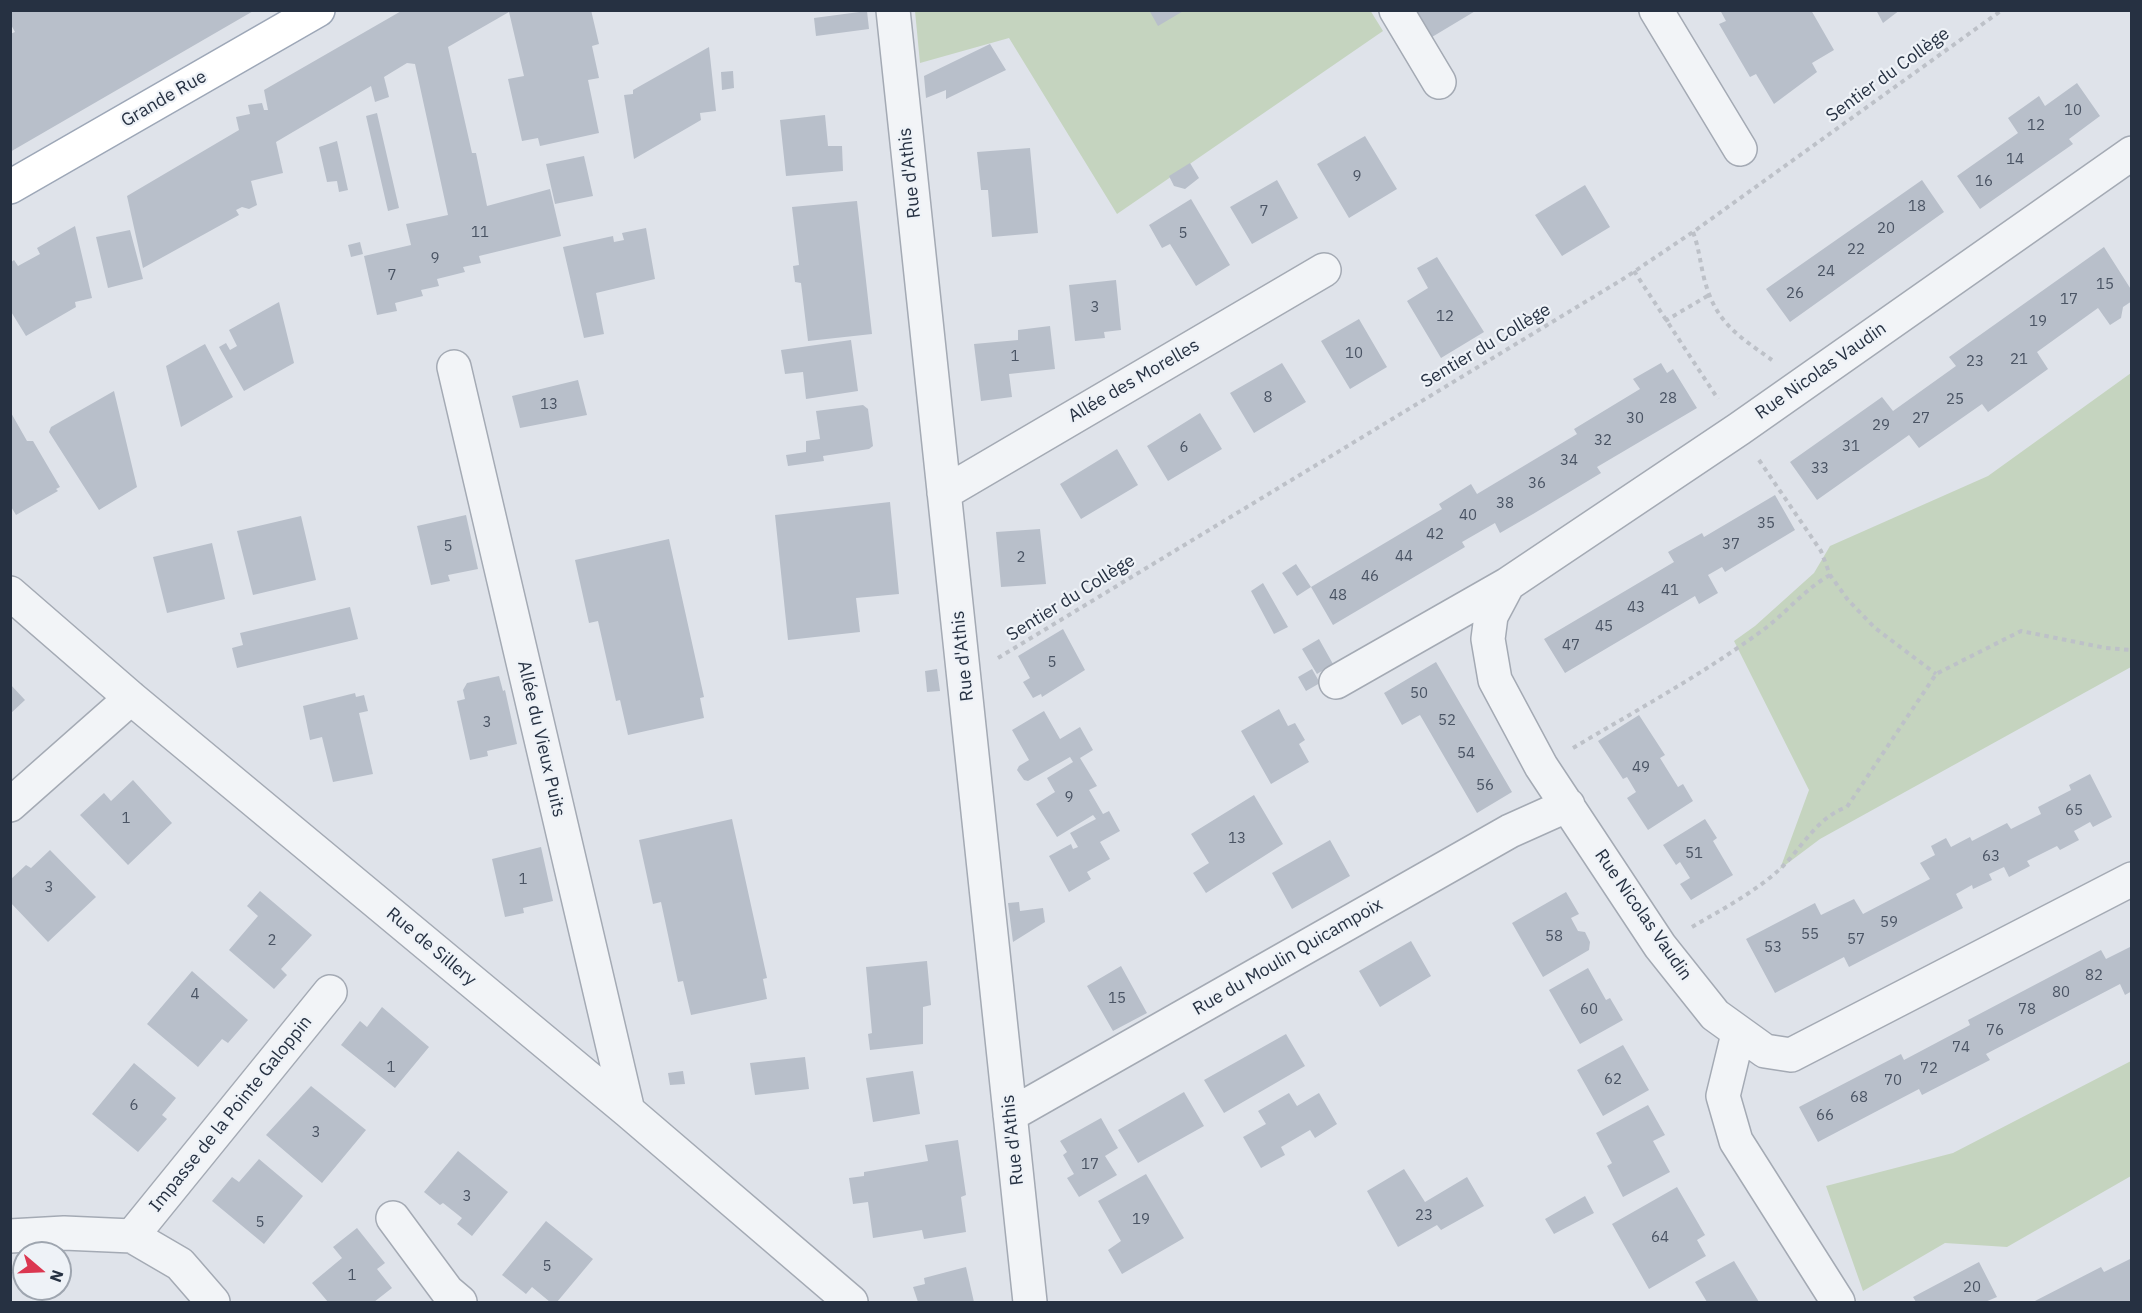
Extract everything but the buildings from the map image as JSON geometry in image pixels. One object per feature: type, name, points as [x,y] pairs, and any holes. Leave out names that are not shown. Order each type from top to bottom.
[{"type":"main road","name":"Grande Rue","points":[[10,187],[318,10]]},
{"type":"street","name":"Rue d'Athis","points":[[893,10],[1030,1302]]},
{"type":"street","points":[[1396,10],[1439,82]]},
{"type":"street","points":[[1656,10],[1740,149]]},
{"type":"street","name":"Rue Nicolas Vaudin","points":[[1336,682],[1508,584],[1739,429],[2132,153]]},
{"type":"street","name":"Allée des Morelles","points":[[944,493],[1324,270]]},
{"type":"street","name":"Allée du Vieux Puits","points":[[454,367],[628,1111]]},
{"type":"street","name":"Rue Nicolas Vaudin","points":[[1508,584],[1491,616],[1488,639],[1495,680],[1541,766],[1660,946],[1715,1015],[1738,1034],[1765,1051],[1791,1055],[2132,879]]},
{"type":"street","name":"Rue de Sillery","points":[[10,593],[131,698],[628,1111],[850,1302]]},
{"type":"street","points":[[10,805],[131,698]]},
{"type":"street","name":"Rue du Moulin Quicampoix","points":[[1011,1115],[1510,831],[1568,805]]},
{"type":"street","name":"Impasse de la Pointe Galoppin","points":[[132,1236],[330,992]]},
{"type":"street","points":[[1738,1034],[1723,1096],[1736,1141],[1838,1302]]},
{"type":"street","points":[[393,1218],[447,1299]]},
{"type":"street","points":[[10,1236],[64,1233],[132,1236],[180,1264],[213,1302]]},
{"type":"path","name":"Sentier du Collège","points":[[965,672],[984,668],[1634,271],[1693,232],[2002,10]]},
{"type":"path","points":[[1693,232],[1701,252],[1709,296],[1729,329],[1804,384]]},
{"type":"path","points":[[1634,271],[1665,321],[1821,551],[1830,575],[1848,600],[1875,628],[1936,674]]},
{"type":"path","points":[[1665,321],[1709,296]]},
{"type":"path","points":[[1541,766],[1703,671],[1765,628],[1815,583],[1830,575]]},
{"type":"path","points":[[1660,946],[1724,908],[1780,869],[1832,812],[1846,807],[1936,674],[2021,632],[2106,648],[2132,650]]},
{"type":"green space","points":[[1370,10],[1383,31],[1117,214],[1009,38],[920,63],[915,11]]},
{"type":"green space","points":[[2131,373],[2131,667],[1820,839],[1780,869],[1809,790],[1734,641],[1755,626],[1814,573],[1830,546],[1988,476]]},
{"type":"green space","points":[[2131,1061],[2131,1176],[2007,1247],[1945,1243],[1863,1291],[1826,1186],[1953,1153]]}]
